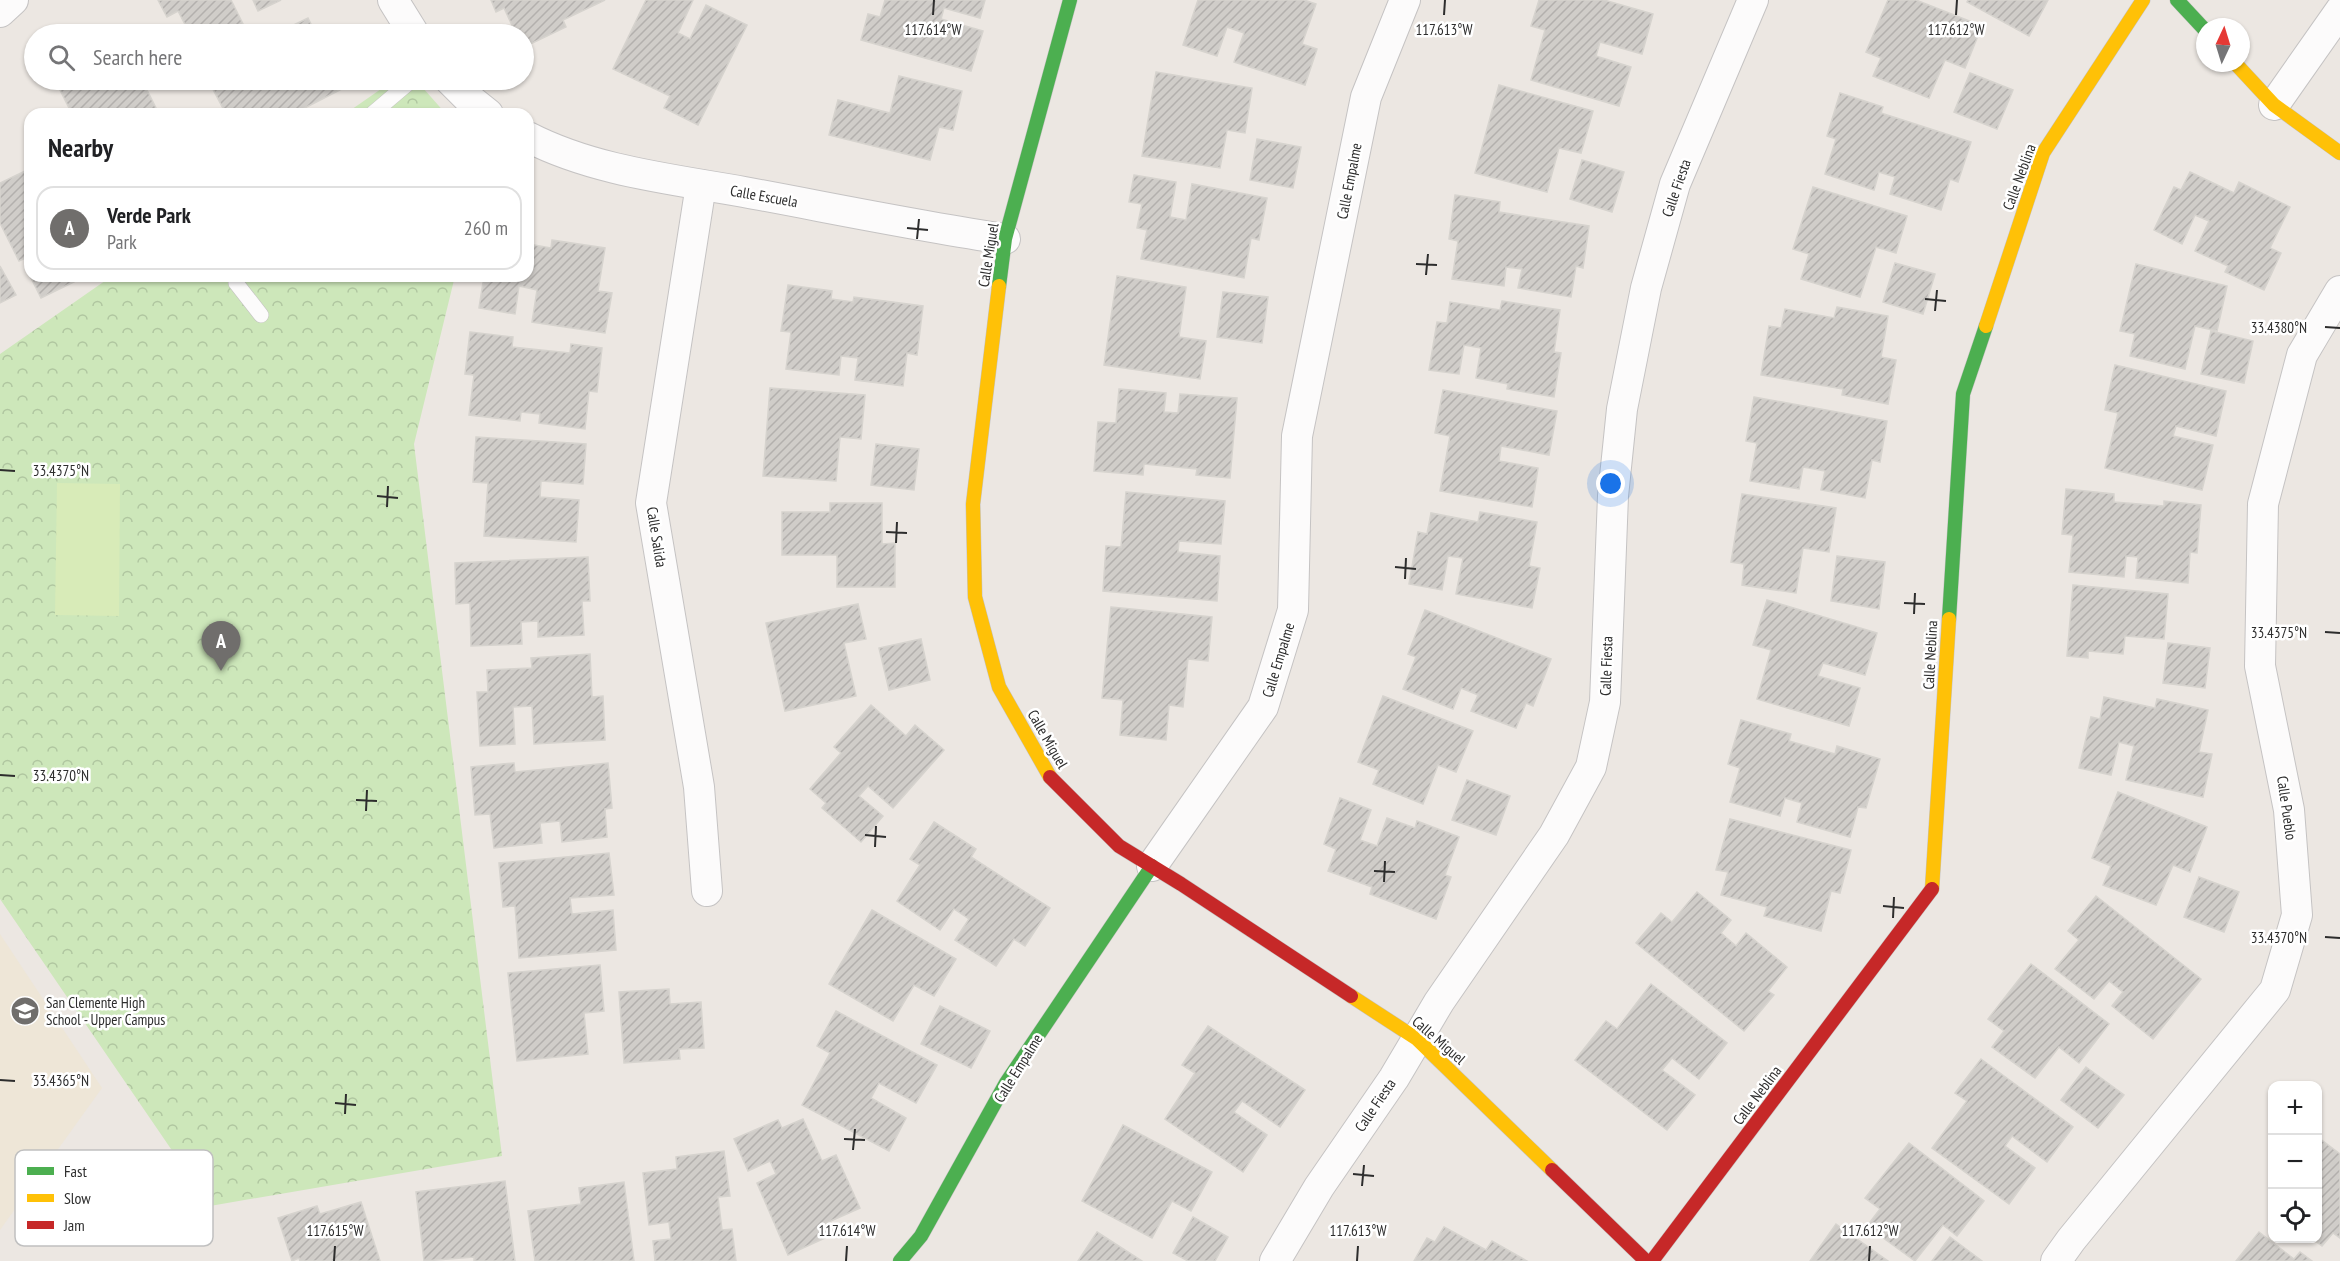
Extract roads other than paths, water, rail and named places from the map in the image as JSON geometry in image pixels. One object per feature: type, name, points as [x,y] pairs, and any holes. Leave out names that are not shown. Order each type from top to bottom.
[{"type":"street","points":[[0,12],[13,0]]},
{"type":"street","points":[[393,0],[408,24]]},
{"type":"street","name":"Calle Miguel","points":[[1070,0],[1005,239],[973,504],[975,597],[999,687],[1051,779],[1119,846],[1417,1039],[1646,1261]]},
{"type":"street","name":"Calle Empalme","points":[[900,1261],[921,1236],[1006,1083],[1152,866],[1263,707],[1293,610],[1297,436],[1366,97],[1405,0]]},
{"type":"street","name":"Calle Fiesta","points":[[1275,1261],[1319,1187],[1394,1078],[1439,1002],[1554,835],[1591,767],[1605,702],[1613,496],[1622,409],[1646,288],[1675,184],[1753,0]]},
{"type":"street","name":"Calle Neblina","points":[[1652,1261],[1932,890],[1963,394],[2043,153],[2143,0]]},
{"type":"street","points":[[2177,0],[2196,20]]},
{"type":"street","points":[[2274,105],[2340,11]]},
{"type":"street","points":[[2243,72],[2274,105],[2340,153]]},
{"type":"street","points":[[460,90],[480,108]]},
{"type":"street","name":"Calle Escuela","points":[[534,140],[550,148],[600,164],[1005,239]]},
{"type":"street","name":"Calle Salida","points":[[701,184],[651,503],[699,787],[707,891]]},
{"type":"street","name":"Calle Pueblo","points":[[2056,1261],[2275,990],[2297,915],[2289,810],[2260,666],[2263,504],[2302,355],[2340,291]]},
{"type":"lane","points":[[379,108],[400,90]]},
{"type":"lane","points":[[236,282],[261,315]]},
{"type":"place","name":"Verde Park","points":[[221,671]]},
{"type":"place","name":"San Clemente High School - Upper Campus","points":[[25,1011]]}]
